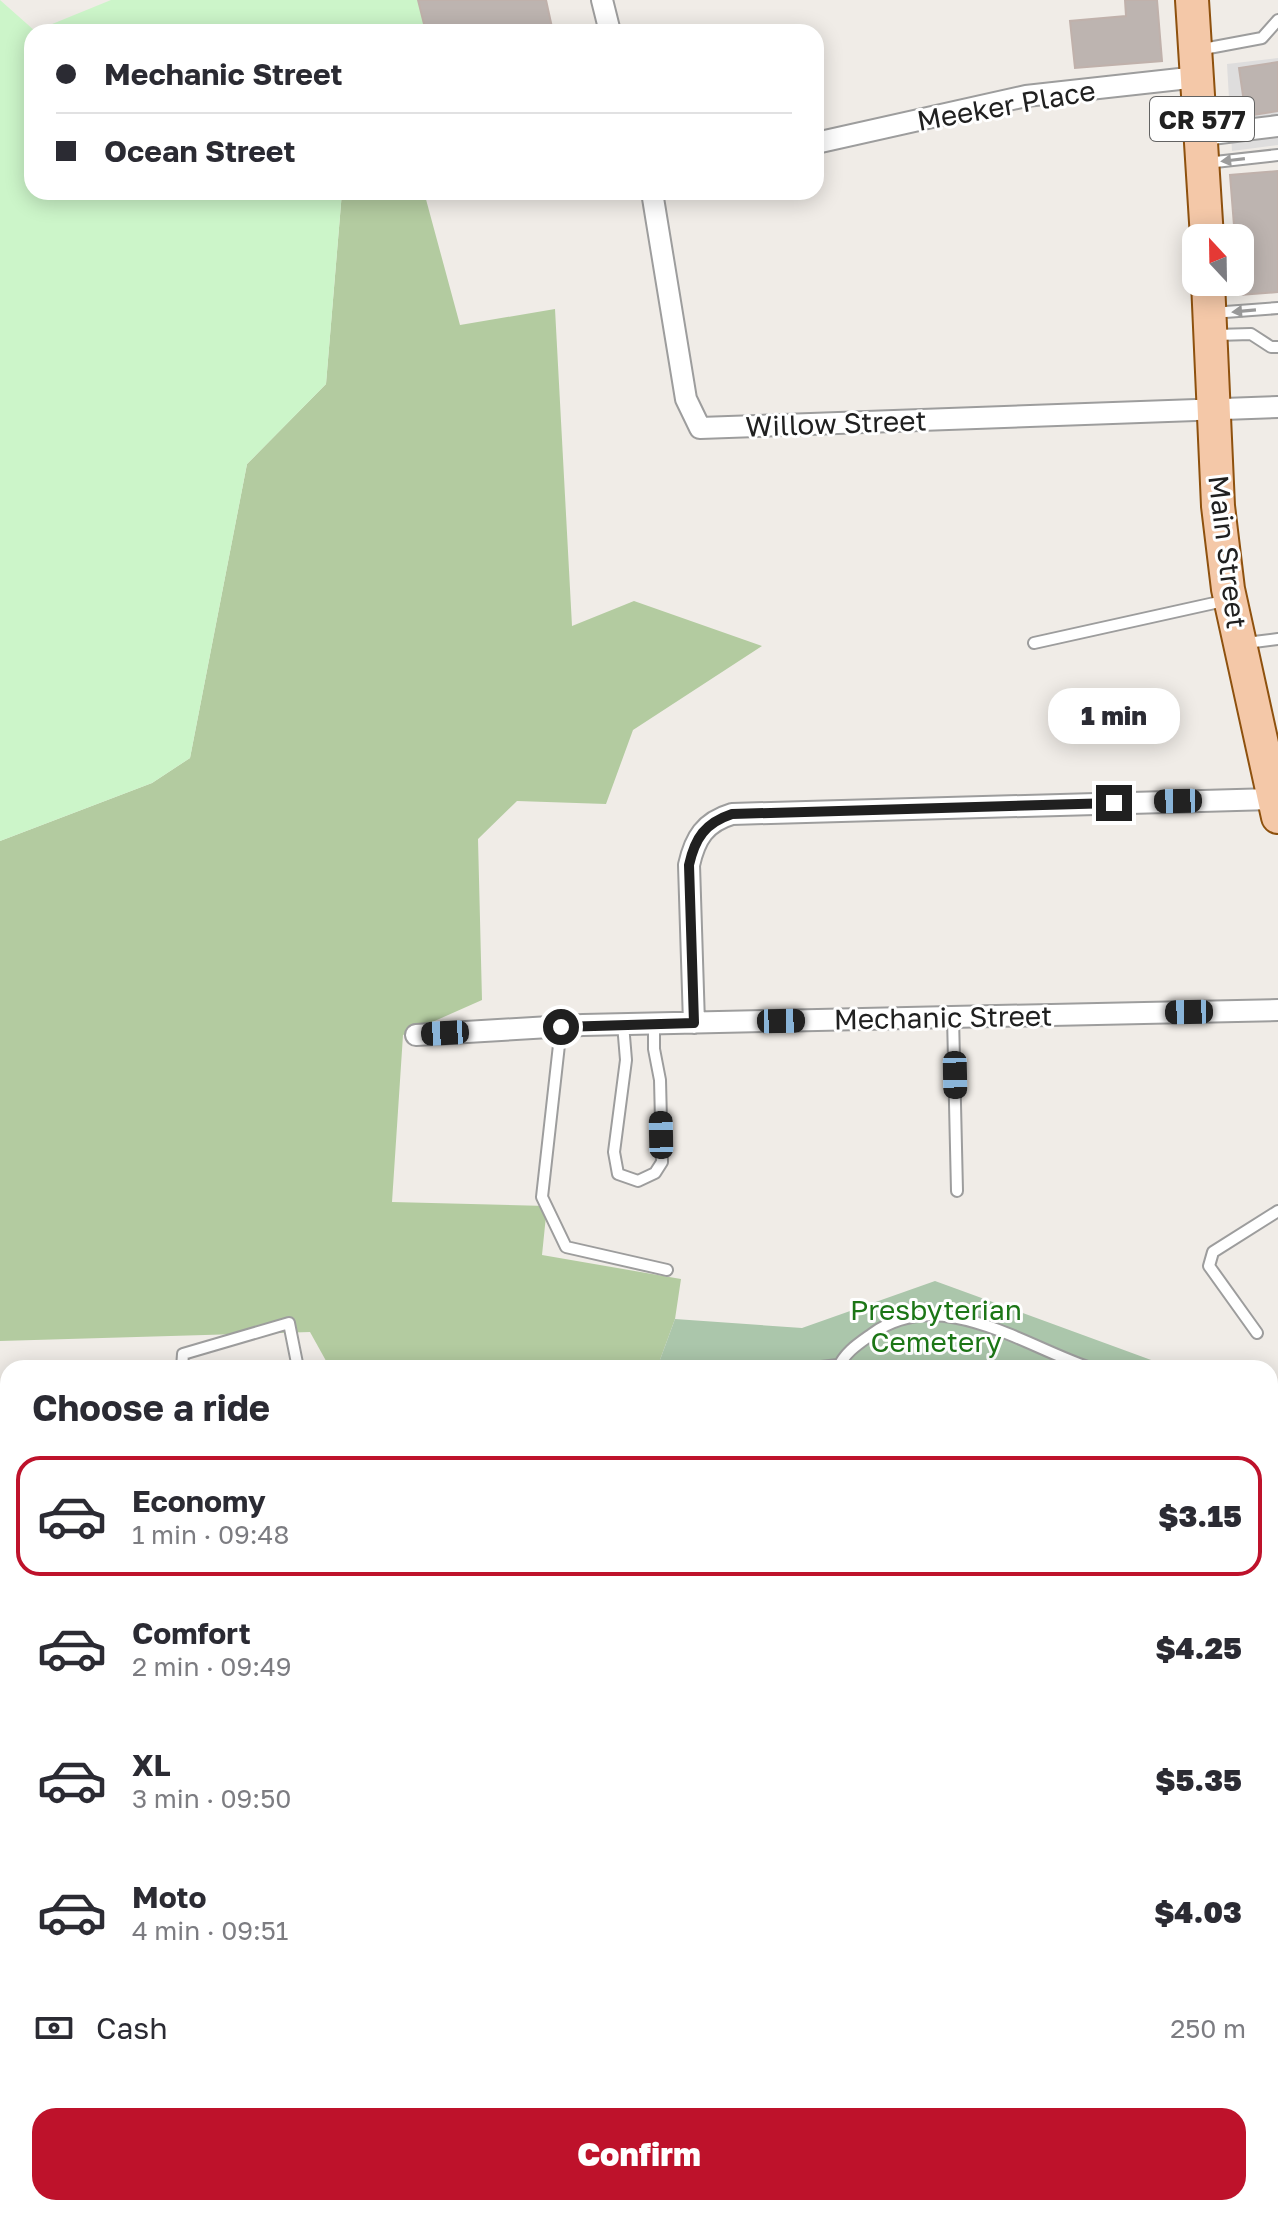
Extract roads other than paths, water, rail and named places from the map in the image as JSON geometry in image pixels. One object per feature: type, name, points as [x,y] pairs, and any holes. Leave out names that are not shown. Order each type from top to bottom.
[{"type":"main road","name":"CR 577","points":[[1192,0],[1207,224]]},
{"type":"main road","name":"Main Street","points":[[1209,310],[1218,506],[1230,600],[1276,808]]},
{"type":"street","points":[[602,0],[608,24]]},
{"type":"street","name":"Meeker Place","points":[[824,141],[1026,96],[1197,64]]},
{"type":"street","points":[[1204,149],[1278,126]]},
{"type":"street","name":"Willow Street","points":[[653,200],[686,399],[700,428],[1213,408]]},
{"type":"street","points":[[1213,408],[1278,407]]},
{"type":"street","points":[[694,1023],[689,865],[694,844],[705,827],[732,814],[1276,808]]},
{"type":"street","name":"Mechanic Street","points":[[416,1035],[623,1024],[1278,1010]]},
{"type":"lane","points":[[1197,64],[1262,38],[1278,20]]},
{"type":"lane","points":[[1204,149],[1278,155]]},
{"type":"lane","points":[[1209,310],[1278,308]]},
{"type":"lane","points":[[1209,310],[1271,347],[1278,347]]},
{"type":"lane","points":[[1034,643],[1230,600]]},
{"type":"lane","points":[[1240,644],[1278,639]]},
{"type":"lane","points":[[953,1017],[957,1191]]},
{"type":"lane","points":[[623,1024],[626,1060],[614,1152],[618,1174],[638,1181],[655,1173],[662,1162],[660,1080],[654,1024]]},
{"type":"lane","points":[[561,1027],[542,1197],[566,1247],[667,1270]]},
{"type":"lane","points":[[1257,1333],[1209,1266],[1213,1252],[1278,1211]]},
{"type":"lane","points":[[842,1360],[847,1352],[887,1323],[913,1314],[965,1317],[1070,1360]]},
{"type":"lane","points":[[183,1360],[183,1354],[289,1323],[296,1360]]},
{"type":"park label","name":"Presbyterian Cemetery","points":[[936,1325]]}]
